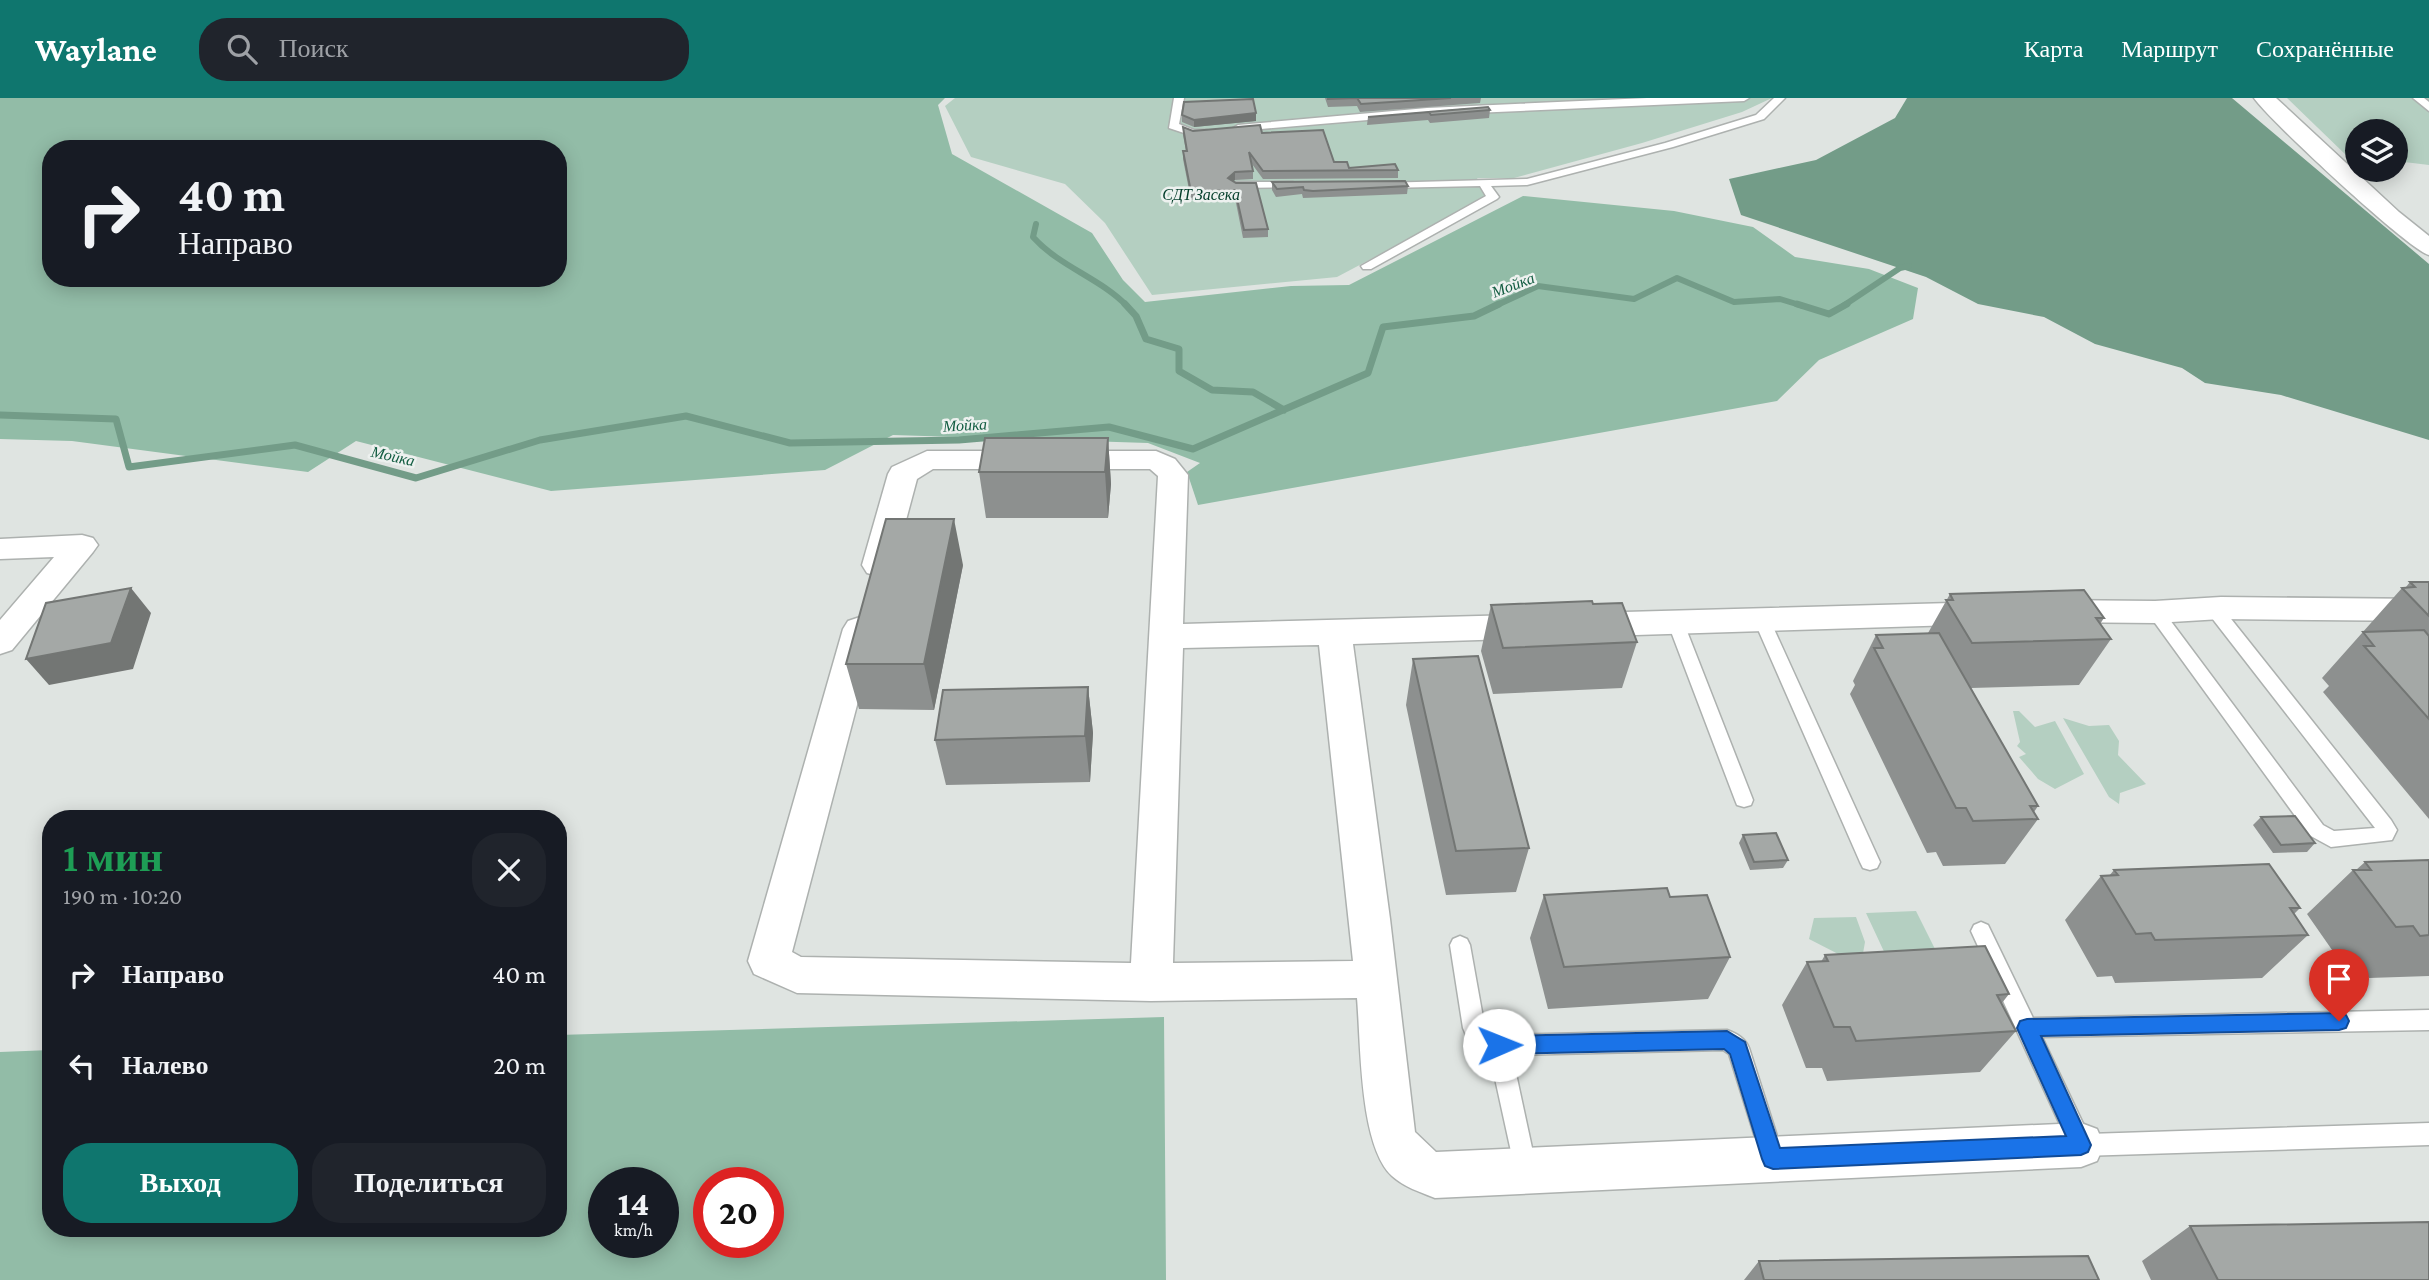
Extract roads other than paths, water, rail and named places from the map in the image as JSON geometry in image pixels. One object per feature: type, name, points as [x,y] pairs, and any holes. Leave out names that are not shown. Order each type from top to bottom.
[{"type":"street","points":[[2264,98],[2391,217],[2429,247]]},
{"type":"street","points":[[1151,982],[1173,475],[1165,465],[1156,460],[927,460],[904,474],[769,961],[797,975],[1151,982],[1375,979]]},
{"type":"street","points":[[0,548],[82,545],[0,642]]},
{"type":"street","points":[[1166,636],[2077,610],[2429,610]]},
{"type":"street","points":[[1345,632],[1335,641],[1335,647],[1370,919],[1392,1135],[1399,1152],[1417,1168],[1435,1175],[2081,1145]]},
{"type":"lane","points":[[1179,98],[1173,126],[1193,133],[1218,130]]},
{"type":"lane","points":[[1230,129],[1396,114],[1744,98]]},
{"type":"lane","points":[[1371,185],[1485,185],[1527,182],[1669,145],[1760,117],[1780,98]]},
{"type":"lane","points":[[2418,98],[2429,108]]},
{"type":"lane","points":[[1236,185],[1303,185]]},
{"type":"lane","points":[[1367,266],[1493,197],[1485,185]]},
{"type":"lane","points":[[2155,612],[2316,830],[2331,839],[2385,835],[2387,830],[2384,825],[2214,609]]},
{"type":"lane","points":[[1761,618],[1870,862]]},
{"type":"lane","points":[[1675,621],[1744,800]]},
{"type":"lane","points":[[1981,931],[2081,1145],[2429,1134]]},
{"type":"lane","points":[[1460,945],[1474,1028],[1499,1045],[1727,1040],[1738,1048],[1773,1159]]},
{"type":"lane","points":[[2027,1028],[2429,1020]]},
{"type":"lane","points":[[1499,1045],[1525,1171]]},
{"type":"waterway","points":[[1036,224],[1033,237],[1055,257],[1105,288],[1126,305]]},
{"type":"waterway","name":"Мойка","points":[[1843,306],[1900,268],[1909,266]]},
{"type":"waterway","name":"Мойка","points":[[1495,306],[1538,286],[1634,299],[1677,278],[1734,302],[1780,299],[1803,306]]},
{"type":"waterway","name":"Мойка","points":[[1283,410],[1368,373],[1383,327],[1474,316],[1499,304]]},
{"type":"waterway","name":"Мойка","points":[[1797,304],[1829,314],[1847,304]]},
{"type":"waterway","points":[[1126,305],[1136,316],[1146,339],[1179,349],[1179,371],[1212,390],[1253,392],[1283,410]]},
{"type":"waterway","name":"Мойка","points":[[0,415],[116,419],[129,467],[295,445],[416,478],[540,440],[686,416],[790,443],[959,440],[1109,427],[1193,449],[1283,410]]},
{"type":"park label","name":"СДТ Засека","points":[[1201,194]]}]
